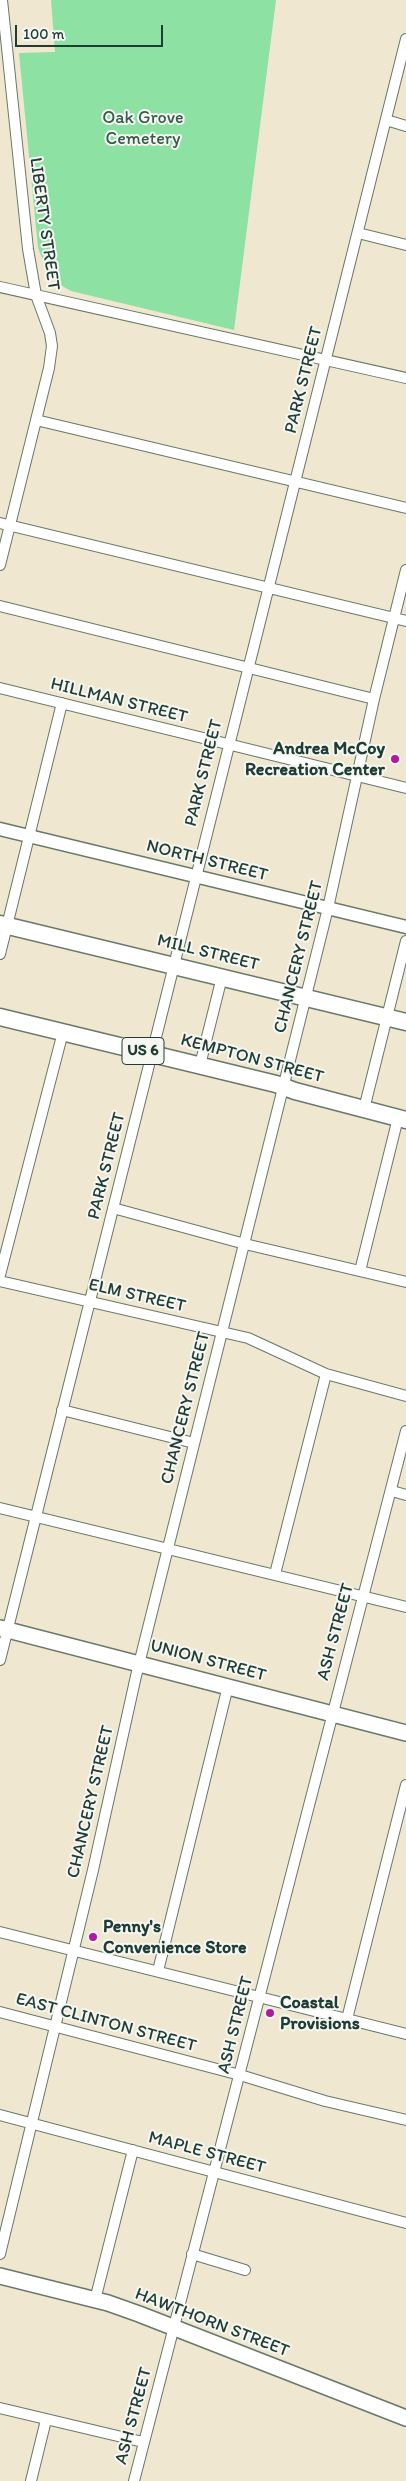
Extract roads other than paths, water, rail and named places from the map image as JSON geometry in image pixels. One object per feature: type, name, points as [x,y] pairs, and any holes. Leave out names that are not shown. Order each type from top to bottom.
[{"type":"main road","name":"MILL STREET","points":[[4,925],[406,1022]]},
{"type":"main road","name":"KEMPTON STREET","points":[[0,1016],[200,1065],[402,1119]]},
{"type":"main road","name":"UNION STREET","points":[[4,1629],[406,1733]]},
{"type":"main road","name":"HAWTHORN STREET","points":[[0,2276],[95,2300],[175,2327],[406,2418]]},
{"type":"street","name":"LIBERTY STREET","points":[[0,565],[5,524],[36,420],[49,368],[52,346],[50,333],[36,295],[26,230],[2,0]]},
{"type":"street","name":"PARK STREET","points":[[0,1660],[4,1629],[36,1517],[247,667],[269,587],[406,39]]},
{"type":"street","points":[[386,120],[406,126]]},
{"type":"street","points":[[358,233],[406,244]]},
{"type":"street","points":[[0,287],[406,378]]},
{"type":"street","points":[[36,420],[406,508]]},
{"type":"street","points":[[5,524],[406,621]]},
{"type":"street","name":"CHANCERY STREET","points":[[0,2254],[74,1950],[139,1663],[285,1087],[359,776],[374,699],[406,570]]},
{"type":"street","points":[[0,606],[374,699]]},
{"type":"street","name":"HILLMAN STREET","points":[[0,688],[406,788]]},
{"type":"street","points":[[0,954],[4,925],[29,836],[62,703]]},
{"type":"street","name":"NORTH STREET","points":[[0,829],[406,927]]},
{"type":"street","points":[[364,1109],[406,941]]},
{"type":"street","points":[[200,1065],[222,977]]},
{"type":"street","points":[[0,1276],[63,1032]]},
{"type":"street","points":[[360,1271],[402,1119]]},
{"type":"street","points":[[113,1208],[245,1244],[406,1282]]},
{"type":"street","name":"ELM STREET","points":[[0,1281],[222,1332],[264,1344],[326,1374],[406,1396]]},
{"type":"street","points":[[275,1574],[326,1374]]},
{"type":"street","points":[[62,1410],[194,1443]]},
{"type":"street","name":"ASH STREET","points":[[134,2481],[406,1431]]},
{"type":"street","points":[[392,1491],[406,1495]]},
{"type":"street","points":[[0,1508],[406,1607]]},
{"type":"street","points":[[158,1971],[228,1686]]},
{"type":"street","points":[[348,2019],[406,1785]]},
{"type":"street","points":[[0,1932],[406,2034]]},
{"type":"street","name":"EAST CLINTON STREET","points":[[0,2012],[240,2075],[326,2101],[406,2120]]},
{"type":"street","name":"MAPLE STREET","points":[[0,2115],[406,2223]]},
{"type":"street","points":[[95,2300],[133,2150]]},
{"type":"street","points":[[192,2254],[245,2270]]},
{"type":"street","points":[[0,2408],[143,2442]]},
{"type":"street","points":[[31,2481],[46,2420]]},
{"type":"place","name":"Andrea McCoy Recreation Center","points":[[395,759]]},
{"type":"place","name":"Penny's Convenience Store","points":[[93,1937]]},
{"type":"place","name":"Coastal Provisions","points":[[270,2013]]},
{"type":"park label","name":"Oak Grove Cemetery","points":[[143,128]]}]
